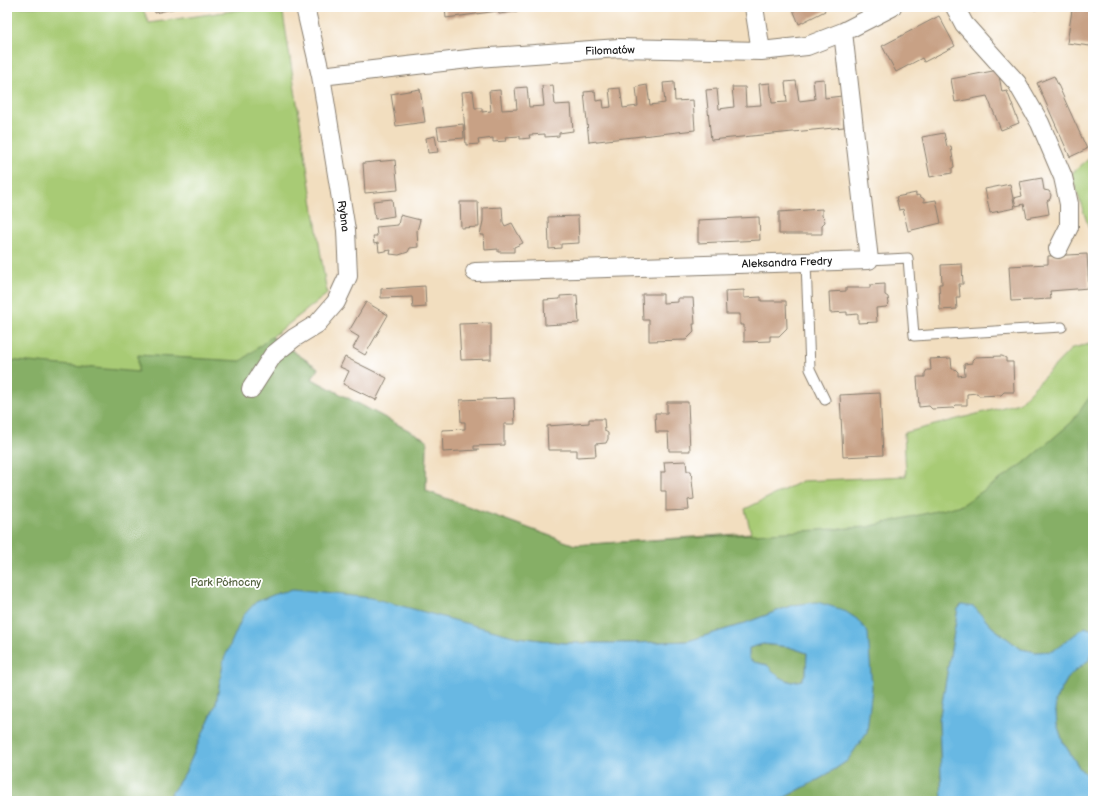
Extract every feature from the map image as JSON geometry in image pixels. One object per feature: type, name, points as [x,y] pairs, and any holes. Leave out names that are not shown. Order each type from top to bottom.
[{"type":"street","name":"Rybna","points":[[250,389],[273,355],[294,338],[317,324],[336,302],[348,276],[346,230],[321,76],[305,7]]},
{"type":"street","points":[[754,7],[761,52]]},
{"type":"street","name":"Filomatów","points":[[321,76],[477,58],[619,48],[761,52],[807,46],[844,32],[892,7]]},
{"type":"street","points":[[955,7],[964,24],[1017,83],[1040,124],[1063,177],[1069,204],[1069,227],[1058,249]]},
{"type":"street","points":[[844,32],[869,260]]},
{"type":"street","name":"Aleksandra Fredry","points":[[475,272],[869,260]]},
{"type":"lane","points":[[869,260],[908,258],[914,336],[1062,327]]},
{"type":"lane","points":[[806,262],[810,369],[825,400]]},
{"type":"green space","name":"Park Północny","points":[[7,7],[142,7],[149,23],[258,7],[282,7],[327,294],[272,337],[318,368],[312,379],[427,440],[426,491],[575,545],[751,533],[745,509],[802,481],[906,476],[904,433],[1019,403],[1072,348],[1090,344],[1093,334],[1093,801],[7,801]]},
{"type":"green space","points":[[1093,156],[1093,240],[1071,174]]},
{"type":"green space","name":"Park Północny","points":[[271,337],[318,368],[312,379],[427,440],[426,491],[575,545],[867,527],[962,505],[1023,464],[1072,422],[1093,392],[1093,630],[1085,627],[1053,652],[1036,652],[1021,649],[992,627],[974,608],[961,605],[958,609],[939,721],[942,801],[778,801],[823,777],[847,761],[793,605],[740,625],[688,641],[564,643],[517,637],[224,659],[216,704],[185,773],[166,801],[19,801],[7,798],[7,360],[138,372],[138,355],[241,361]]},
{"type":"green space","points":[[763,644],[789,647],[807,653],[806,672],[802,680],[792,682],[779,677],[767,665],[753,662],[749,659],[749,648]]},
{"type":"green space","points":[[1093,652],[1093,780],[1080,769],[1063,742],[1057,724],[1055,701],[1069,676],[1089,660]]},
{"type":"water","points":[[292,590],[372,598],[517,637],[564,643],[688,641],[740,625],[793,605],[817,602],[843,610],[857,619],[868,633],[872,688],[867,732],[847,761],[823,777],[778,801],[166,801],[185,773],[216,704],[224,659],[243,616],[256,602],[278,593]],"holes":[[[763,644],[789,647],[807,653],[806,672],[802,680],[792,682],[779,677],[767,665],[754,662],[749,659],[749,648]]]},
{"type":"water","points":[[962,605],[974,607],[992,627],[1021,649],[1036,652],[1053,651],[1085,627],[1093,630],[1093,652],[1089,660],[1069,676],[1055,701],[1057,724],[1063,742],[1080,769],[1093,780],[1093,801],[942,801],[939,721],[958,609]]},
{"type":"building","points":[[154,7],[176,7],[177,8],[155,13]]},
{"type":"building","points":[[445,7],[543,8],[499,14],[498,11],[446,18]]},
{"type":"building","points":[[792,7],[823,7],[825,11],[799,24]]},
{"type":"building","points":[[1022,7],[1037,7],[1036,10]]},
{"type":"building","points":[[1077,7],[1093,7],[1093,42],[1091,42],[1090,46],[1067,43],[1072,10],[1076,11]]},
{"type":"building","points":[[939,16],[955,46],[924,62],[922,58],[896,72],[882,46]]},
{"type":"building","points":[[998,70],[1002,92],[1007,91],[1019,123],[1001,130],[987,96],[955,102],[951,79]]},
{"type":"building","points":[[1054,76],[1087,149],[1070,157],[1037,83]]},
{"type":"building","points":[[824,79],[825,98],[842,96],[844,127],[711,140],[706,90],[717,89],[719,109],[734,107],[732,87],[745,87],[746,106],[761,105],[759,84],[770,83],[772,103],[787,102],[785,82],[796,81],[799,101],[815,99],[813,80]]},
{"type":"building","points":[[674,82],[675,101],[693,100],[695,130],[589,142],[584,92],[595,91],[596,101],[603,100],[604,108],[611,107],[609,89],[620,88],[623,108],[638,106],[636,87],[647,85],[650,105],[665,103],[663,83]]},
{"type":"building","points":[[553,85],[555,105],[571,104],[573,131],[559,133],[559,136],[545,137],[545,134],[529,135],[530,138],[520,139],[520,136],[505,137],[506,141],[493,142],[493,138],[478,140],[479,144],[466,145],[462,92],[473,91],[475,108],[482,108],[482,112],[491,111],[489,91],[500,90],[502,110],[517,109],[515,88],[527,87],[529,107],[544,106],[542,86]]},
{"type":"building","points":[[420,89],[425,122],[396,126],[391,94]]},
{"type":"building","points":[[463,124],[464,138],[439,140],[437,127]]},
{"type":"building","points":[[944,133],[947,147],[951,146],[954,167],[952,168],[952,173],[930,177],[922,137]]},
{"type":"building","points":[[435,136],[438,152],[428,153],[426,138]]},
{"type":"building","points":[[395,160],[398,190],[365,193],[363,163]]},
{"type":"building","points":[[1042,178],[1044,190],[1049,191],[1051,195],[1050,199],[1047,201],[1049,214],[1027,218],[1024,204],[1016,206],[1014,198],[1022,196],[1019,182]]},
{"type":"building","points":[[1010,184],[1015,208],[990,213],[985,189]]},
{"type":"building","points":[[916,193],[916,196],[918,195],[924,199],[924,202],[936,200],[941,223],[908,231],[903,209],[899,210],[896,197]]},
{"type":"building","points":[[392,199],[394,216],[375,219],[373,201]]},
{"type":"building","points":[[460,202],[478,202],[479,227],[461,228]]},
{"type":"building","points":[[502,207],[503,222],[505,226],[512,223],[523,243],[514,247],[514,252],[498,252],[498,249],[485,250],[484,235],[480,235],[483,221],[483,208]]},
{"type":"building","points":[[822,209],[822,216],[825,222],[822,225],[822,234],[779,234],[779,212]]},
{"type":"building","points":[[400,215],[420,220],[417,231],[418,247],[410,248],[408,252],[399,255],[390,254],[391,250],[379,252],[378,243],[374,244],[373,236],[377,236],[376,227],[398,225]]},
{"type":"building","points":[[578,216],[579,243],[561,244],[561,248],[549,249],[548,217]]},
{"type":"building","points":[[759,217],[760,240],[698,243],[698,220]]},
{"type":"building","points":[[1087,254],[1089,288],[1050,291],[1051,299],[1011,301],[1009,266],[1048,264],[1048,256]]},
{"type":"building","points":[[962,264],[963,284],[959,284],[960,297],[956,297],[957,309],[940,310],[939,284],[942,284],[941,265]]},
{"type":"building","points":[[885,284],[885,295],[888,297],[889,304],[886,307],[876,308],[877,322],[858,323],[858,314],[847,315],[847,312],[830,313],[829,292],[846,291],[846,288],[870,288],[870,285]]},
{"type":"building","points":[[425,286],[426,307],[413,308],[412,297],[381,298],[381,289]]},
{"type":"building","points":[[744,290],[744,298],[761,297],[761,301],[786,301],[787,328],[779,336],[770,336],[770,341],[744,342],[744,325],[740,325],[740,314],[726,314],[725,291]]},
{"type":"building","points":[[642,294],[663,294],[663,303],[678,302],[678,298],[693,298],[695,324],[693,324],[694,332],[686,340],[649,341],[649,320],[643,320]]},
{"type":"building","points":[[577,295],[579,323],[545,325],[544,300],[560,299],[560,296]]},
{"type":"building","points":[[366,302],[388,315],[365,355],[353,348],[359,337],[349,331]]},
{"type":"building","points":[[491,323],[491,359],[461,360],[459,324]]},
{"type":"building","points":[[1002,356],[1006,358],[1006,362],[1013,362],[1014,392],[1004,392],[1001,395],[979,396],[977,393],[967,394],[967,405],[956,405],[953,408],[932,409],[929,406],[919,407],[917,377],[925,377],[927,370],[931,370],[930,359],[951,358],[952,369],[955,369],[958,372],[958,376],[965,375],[964,364],[972,363],[972,360],[975,357]]},
{"type":"building","points":[[345,357],[387,378],[376,400],[343,384],[349,371],[340,367]]},
{"type":"building","points":[[880,393],[883,455],[843,457],[840,395]]},
{"type":"building","points":[[514,398],[515,424],[504,424],[504,445],[474,446],[474,449],[478,450],[443,452],[442,430],[465,429],[465,422],[461,422],[460,400]]},
{"type":"building","points":[[667,402],[688,402],[690,451],[669,451],[668,432],[656,432],[655,413],[667,413]]},
{"type":"building","points":[[589,419],[604,419],[605,431],[608,433],[606,443],[595,444],[596,456],[577,457],[577,450],[548,450],[547,426],[589,423]]},
{"type":"building","points":[[686,461],[687,471],[691,471],[694,499],[688,500],[689,510],[666,511],[666,491],[661,491],[661,472],[665,472],[664,462]]}]
